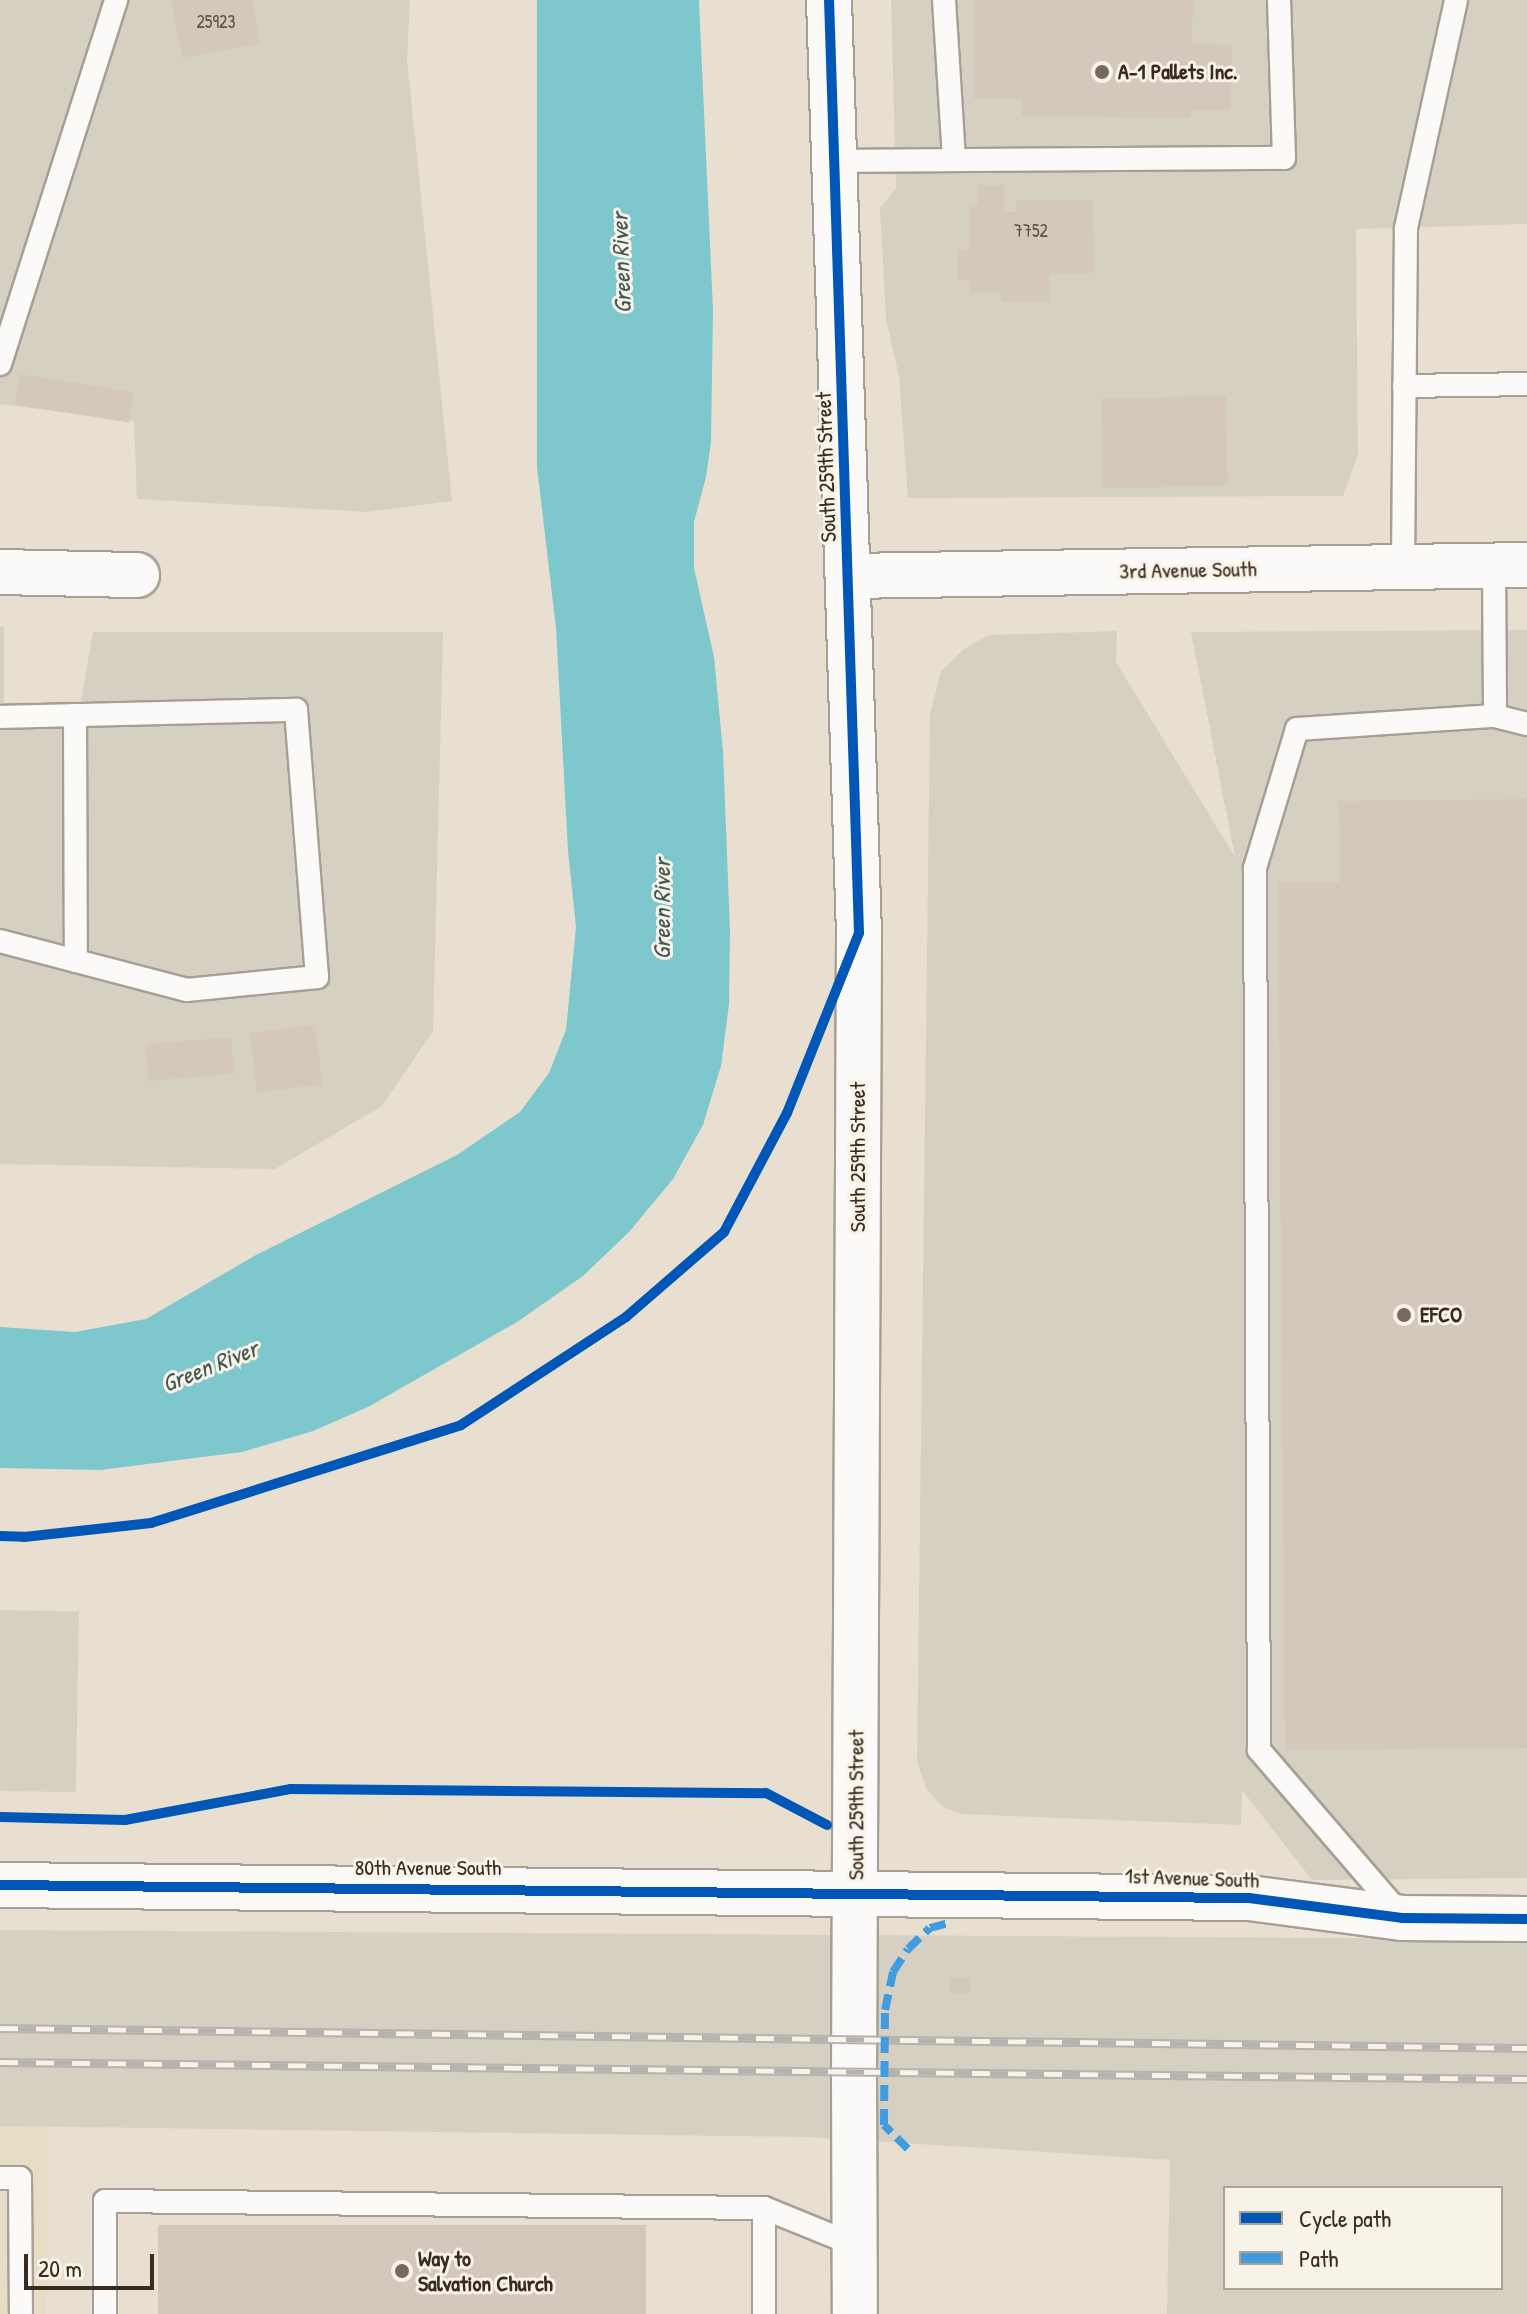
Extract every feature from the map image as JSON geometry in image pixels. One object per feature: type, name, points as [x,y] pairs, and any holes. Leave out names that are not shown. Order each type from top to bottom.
[{"type":"street","name":"South 259th Street","points":[[829,0],[859,933],[855,2314]]},
{"type":"street","name":"3rd Avenue South","points":[[849,576],[1511,565]]},
{"type":"street","points":[[0,572],[137,575]]},
{"type":"street","name":"80th Avenue South","points":[[0,1885],[855,1891]]},
{"type":"street","name":"1st Avenue South","points":[[855,1891],[1249,1898],[1402,1918],[1527,1919]]},
{"type":"lane","points":[[0,364],[116,0]]},
{"type":"lane","points":[[944,0],[954,160]]},
{"type":"lane","points":[[835,161],[1284,158],[1279,0]]},
{"type":"lane","points":[[1403,567],[1406,228],[1456,0]]},
{"type":"lane","points":[[1404,386],[1527,384]]},
{"type":"lane","points":[[1495,716],[1511,565]]},
{"type":"lane","points":[[0,717],[296,710],[317,977],[187,990],[0,941]]},
{"type":"lane","points":[[75,715],[76,961]]},
{"type":"lane","points":[[1402,1918],[1259,1750],[1255,868],[1297,729],[1495,716],[1527,724]]},
{"type":"lane","points":[[0,2178],[20,2178],[21,2314]]},
{"type":"lane","points":[[105,2314],[105,2201],[764,2208],[855,2245]]},
{"type":"lane","points":[[764,2208],[764,2314]]},
{"type":"shaded area","points":[[0,0],[410,0],[407,59],[452,501],[368,512],[137,499],[134,421],[0,404]]},
{"type":"shaded area","points":[[891,0],[1527,0],[1527,224],[1356,229],[1358,455],[1343,496],[908,498],[899,377],[886,319],[880,208],[896,188]]},
{"type":"shaded area","points":[[0,627],[4,627],[4,703],[81,701],[93,632],[443,632],[433,1031],[382,1106],[275,1169],[0,1164]]},
{"type":"shaded area","points":[[1527,630],[1527,1878],[1312,1880],[1242,1790],[1241,1825],[960,1814],[943,1807],[926,1788],[917,1761],[930,714],[941,671],[964,649],[989,635],[1117,631],[1116,662],[1235,857],[1191,632]]},
{"type":"shaded area","points":[[0,1610],[79,1611],[76,1792],[0,1791]]},
{"type":"shaded area","points":[[0,1930],[1527,1939],[1527,2314],[1167,2314],[1170,2160],[808,2137],[0,2126]]},
{"type":"shaded area","points":[[0,2126],[49,2127],[46,2314],[0,2314]]},
{"type":"water","name":"Green River","points":[[537,0],[699,0],[713,310],[711,442],[694,522],[694,568],[714,657],[723,751],[730,931],[729,1004],[721,1066],[703,1125],[673,1179],[629,1232],[583,1276],[517,1322],[368,1407],[313,1431],[242,1452],[100,1470],[0,1468],[0,1327],[75,1332],[146,1319],[256,1255],[457,1155],[520,1112],[549,1073],[566,1030],[576,927],[568,851],[556,628],[537,467]]},
{"type":"building","points":[[171,0],[252,0],[260,44],[182,58]]},
{"type":"building","name":"A-1 Pallets Inc.","points":[[975,0],[1193,0],[1192,44],[1232,45],[1230,111],[1191,110],[1191,118],[1022,116],[1022,99],[974,99]]},
{"type":"building","points":[[979,185],[1004,185],[1004,212],[1016,212],[1016,200],[1093,200],[1094,273],[1049,273],[1049,302],[1001,302],[1001,292],[970,293],[970,280],[957,280],[957,250],[969,250],[969,205],[978,205]]},
{"type":"building","points":[[20,374],[134,392],[129,423],[15,405]]},
{"type":"building","points":[[1226,396],[1228,486],[1103,488],[1101,398]]},
{"type":"building","name":"EFCO","points":[[1527,799],[1527,1748],[1285,1750],[1278,882],[1340,882],[1339,801]]},
{"type":"building","points":[[315,1025],[322,1085],[257,1093],[249,1033]]},
{"type":"building","points":[[231,1037],[234,1074],[149,1081],[145,1044]]},
{"type":"building","points":[[949,1977],[971,1977],[971,1993],[949,1993]]},
{"type":"building","name":"Way to Salvation Church","points":[[158,2225],[646,2225],[646,2314],[158,2314]]},
{"type":"railway","points":[[0,2028],[1527,2048]]},
{"type":"railway","points":[[0,2062],[1527,2079]]},
{"type":"marked path","points":[[908,2149],[884,2125],[885,2010],[893,1972],[908,1949],[930,1928],[949,1923]]},
{"type":"cycle path","points":[[0,1536],[24,1537],[151,1523],[461,1425],[626,1317],[724,1232],[787,1113],[859,933],[829,0]]},
{"type":"cycle path","points":[[0,1817],[125,1820],[291,1789],[766,1793],[827,1825]]},
{"type":"cycle path","points":[[0,1885],[1249,1898],[1402,1918],[1527,1919]]},
{"type":"place","name":"A-1 Pallets Inc.","points":[[1102,72]]},
{"type":"place","name":"EFCO","points":[[1404,1315]]},
{"type":"place","name":"Way to Salvation Church","points":[[402,2271]]}]
